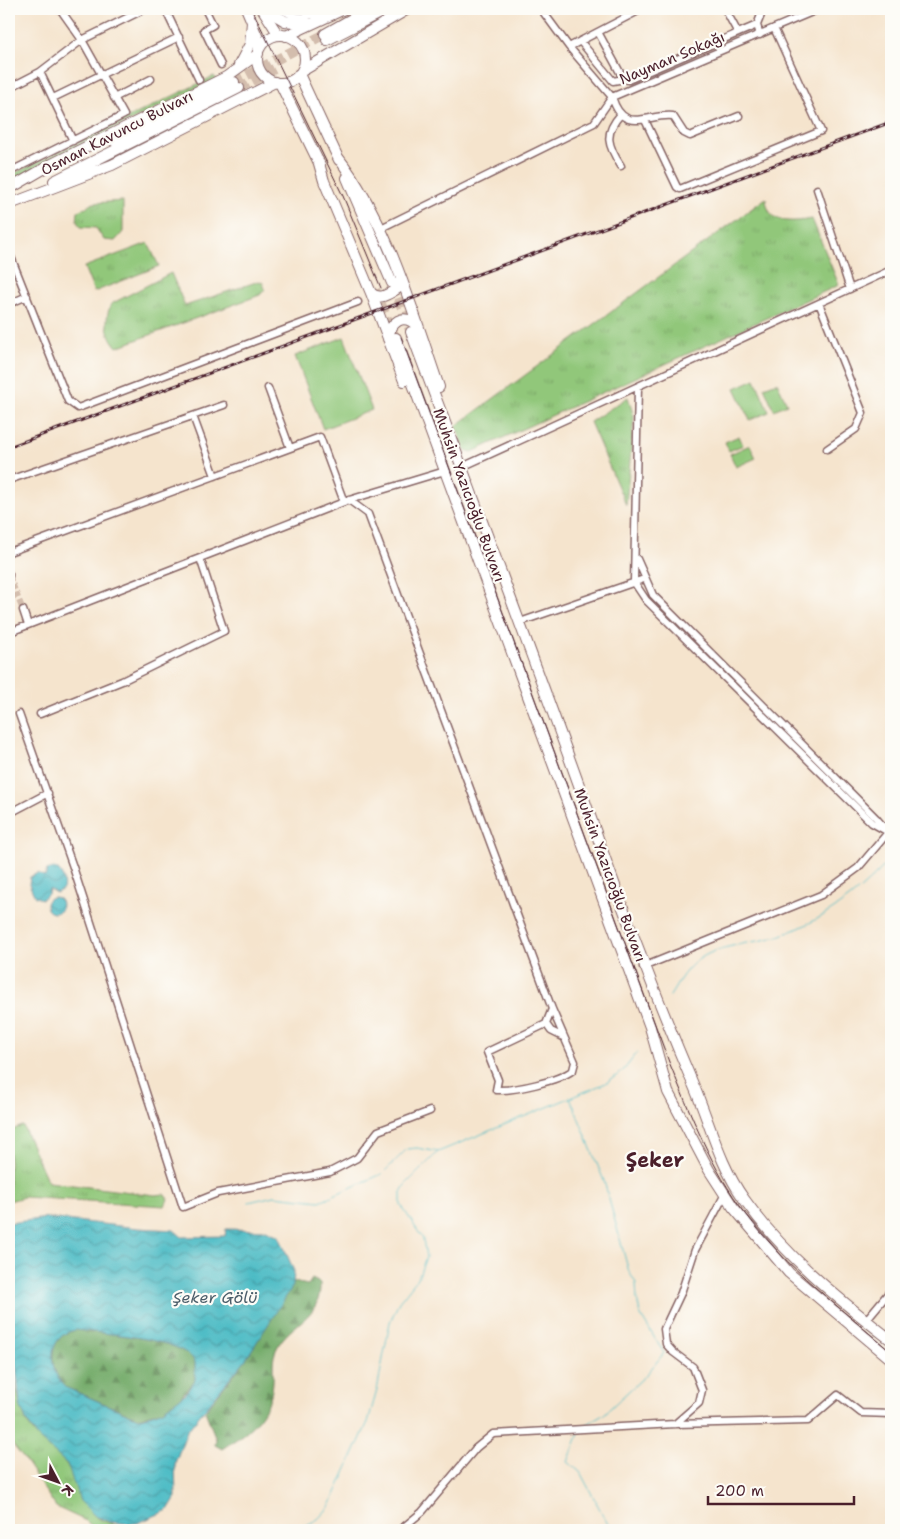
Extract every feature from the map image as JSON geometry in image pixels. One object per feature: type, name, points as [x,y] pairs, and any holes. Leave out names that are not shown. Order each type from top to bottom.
[{"type":"highway","points":[[266,9],[285,21],[314,24]]},
{"type":"highway","points":[[9,189],[52,164],[236,81],[267,40],[284,36],[314,24],[343,9]]},
{"type":"highway","points":[[369,9],[326,37],[387,9]]},
{"type":"highway","points":[[9,205],[112,165],[278,83],[288,82],[408,9]]},
{"type":"highway","points":[[236,81],[248,49],[252,22]]},
{"type":"highway","points":[[284,36],[298,42],[303,49],[305,58],[301,73],[312,106],[397,282]]},
{"type":"highway","points":[[258,53],[258,65],[261,73],[278,83],[339,202],[375,297],[382,297],[397,289],[397,282],[379,229],[353,176],[337,156]]},
{"type":"highway","name":"Osman Kavuncu Bulvarı","points":[[9,205],[236,81]]},
{"type":"highway","name":"Muhsin Yazıcıoğlu Bulvarı","points":[[397,282],[455,432],[462,467],[520,622],[643,967],[694,1086],[724,1166],[743,1198],[780,1244],[825,1288],[891,1340]]},
{"type":"highway","name":"Muhsin Yazıcıoğlu Bulvarı","points":[[373,292],[392,339],[420,424],[444,470],[650,1027],[668,1092],[709,1170],[749,1229],[789,1273],[891,1359]]},
{"type":"highway","points":[[392,339],[389,330],[397,320],[404,318],[411,320],[415,329]]},
{"type":"main road","points":[[246,9],[258,37],[258,53]]},
{"type":"main road","points":[[262,9],[276,31],[284,36]]},
{"type":"street","points":[[9,172],[124,115],[82,40],[60,9]]},
{"type":"street","points":[[9,88],[40,72],[82,40],[145,9]]},
{"type":"street","points":[[165,9],[199,80]]},
{"type":"street","points":[[205,9],[213,25],[204,30],[221,65]]},
{"type":"street","points":[[281,9],[294,16],[306,17],[343,9]]},
{"type":"street","name":"Nayman Sokağı","points":[[541,9],[569,47],[612,97],[818,9]]},
{"type":"street","points":[[569,47],[642,9]]},
{"type":"street","points":[[725,9],[738,33]]},
{"type":"street","points":[[757,9],[760,15],[757,24],[760,34]]},
{"type":"street","points":[[580,41],[613,80],[618,82],[624,79],[630,80],[757,24]]},
{"type":"street","points":[[645,120],[677,187],[680,189],[821,131],[774,28]]},
{"type":"street","points":[[598,32],[624,79]]},
{"type":"street","points":[[53,98],[179,37]]},
{"type":"street","points":[[40,72],[73,141]]},
{"type":"street","points":[[114,98],[151,79]]},
{"type":"street","points":[[379,229],[594,123],[612,97],[621,114],[633,120],[672,116],[685,134],[690,136],[739,116]]},
{"type":"street","points":[[621,114],[612,126],[608,141],[621,166]]},
{"type":"street","points":[[817,188],[850,289]]},
{"type":"street","points":[[9,252],[68,401],[74,406],[81,408],[358,302]]},
{"type":"street","points":[[462,467],[891,270]]},
{"type":"street","points":[[9,304],[27,296]]},
{"type":"street","points":[[819,303],[862,413],[860,424],[854,432],[827,449]]},
{"type":"street","points":[[638,387],[634,582],[646,600],[865,816],[890,832]]},
{"type":"street","points":[[268,388],[290,448]]},
{"type":"street","points":[[9,480],[224,405]]},
{"type":"street","points":[[193,416],[215,476]]},
{"type":"street","points":[[9,552],[320,437],[347,501],[368,514],[552,1009],[575,1062],[572,1071],[518,1088],[496,1090],[498,1080],[487,1052],[546,1024],[552,1009]]},
{"type":"street","points":[[10,632],[347,501],[444,470]]},
{"type":"street","points":[[635,555],[644,579],[653,595],[890,832]]},
{"type":"street","points":[[40,714],[122,681],[224,631],[200,558]]},
{"type":"street","points":[[520,622],[644,579]]},
{"type":"street","points":[[23,610],[28,625]]},
{"type":"street","points":[[19,714],[48,794],[183,1207],[218,1193],[290,1179],[312,1177],[330,1172],[357,1158],[373,1135],[380,1130],[430,1111]]},
{"type":"street","points":[[9,811],[10,813],[48,794]]},
{"type":"street","points":[[643,967],[821,895],[858,868],[890,832]]},
{"type":"street","points":[[546,1024],[555,1034],[563,1037]]},
{"type":"street","points":[[675,1424],[699,1403],[702,1390],[692,1366],[673,1352],[666,1344],[664,1329],[682,1293],[695,1250],[724,1194]]},
{"type":"street","points":[[866,1320],[891,1290]]},
{"type":"street","points":[[400,1530],[422,1512],[476,1448],[493,1434],[675,1424],[808,1421],[838,1395],[861,1413],[891,1414]]},
{"type":"green space","points":[[214,76],[216,79],[9,181],[9,176]]},
{"type":"green space","points":[[766,198],[767,207],[776,218],[789,221],[812,219],[839,285],[472,452],[465,450],[456,426]]},
{"type":"green space","points":[[123,201],[123,232],[115,241],[104,240],[96,228],[81,227],[77,222],[78,211],[94,203]]},
{"type":"green space","points":[[148,243],[159,266],[94,292],[84,267]]},
{"type":"green space","points":[[171,273],[185,306],[259,281],[263,283],[265,289],[260,295],[117,347],[110,337],[107,327],[107,316],[111,304]]},
{"type":"green space","points":[[344,337],[372,410],[323,429],[295,356]]},
{"type":"green space","points":[[755,379],[769,412],[750,420],[735,388]]},
{"type":"green space","points":[[777,382],[787,404],[774,410],[764,387]]},
{"type":"green space","points":[[628,397],[634,417],[626,505],[590,422]]},
{"type":"green space","points":[[739,436],[743,445],[729,451],[725,442]]},
{"type":"green space","points":[[750,445],[756,458],[736,467],[730,454]]},
{"type":"green space","points":[[23,1126],[48,1182],[155,1195],[164,1194],[168,1199],[165,1206],[24,1197],[9,1201],[9,1131]]},
{"type":"green space","points":[[312,1279],[320,1283],[316,1305],[311,1313],[289,1332],[275,1352],[273,1382],[268,1404],[249,1429],[222,1449],[215,1445],[216,1439],[205,1411],[246,1359],[294,1282],[308,1285]]},
{"type":"green space","points":[[9,1300],[13,1368],[25,1418],[36,1435],[59,1455],[67,1465],[84,1501],[94,1516],[123,1530],[97,1530],[86,1521],[56,1507],[9,1440]]},
{"type":"green space","points":[[76,1330],[141,1338],[175,1347],[187,1354],[195,1362],[195,1380],[180,1398],[163,1410],[138,1418],[67,1388],[60,1381],[53,1364],[55,1346],[66,1333]]},
{"type":"water","points":[[54,868],[62,876],[63,889],[56,893],[49,889],[48,894],[42,899],[35,897],[29,884],[30,877],[38,873],[45,877],[47,870]]},
{"type":"water","points":[[51,897],[57,897],[62,902],[60,911],[51,913],[46,908],[46,902]]},
{"type":"water","name":"Şeker Gölü","points":[[47,1218],[174,1230],[182,1237],[225,1236],[226,1229],[266,1230],[279,1236],[294,1271],[293,1286],[246,1359],[187,1431],[175,1463],[176,1497],[168,1510],[138,1523],[131,1524],[110,1522],[95,1516],[80,1501],[67,1464],[37,1437],[26,1420],[20,1405],[9,1300],[9,1223]],"holes":[[[76,1330],[141,1338],[175,1347],[187,1354],[195,1362],[195,1380],[185,1394],[163,1410],[138,1418],[67,1388],[60,1381],[53,1364],[55,1346],[66,1333]]]},
{"type":"waterway","points":[[670,996],[684,974],[699,959],[722,948],[775,937],[802,927],[831,911],[857,892],[891,858]]},
{"type":"waterway","points":[[249,1202],[274,1196],[320,1201],[382,1174],[407,1149],[417,1148],[438,1152],[606,1083],[623,1071],[637,1053]]},
{"type":"waterway","points":[[570,1097],[604,1181],[629,1272],[636,1283],[637,1300],[641,1316],[664,1353],[647,1374],[603,1415],[584,1426]]},
{"type":"waterway","points":[[297,1530],[318,1519],[330,1506],[368,1422],[377,1390],[390,1322],[399,1302],[418,1278],[426,1257],[423,1239],[401,1205],[401,1192],[405,1185],[438,1152]]},
{"type":"waterway","points":[[580,1431],[568,1462],[580,1472],[611,1530]]},
{"type":"tunnel","points":[[234,82],[325,34]]},
{"type":"tunnel","points":[[239,88],[274,69]]},
{"type":"tunnel","points":[[393,284],[411,332]]},
{"type":"tunnel","points":[[375,290],[394,335]]},
{"type":"tunnel","points":[[9,576],[23,610]]},
{"type":"tram line","points":[[252,9],[343,196],[381,288]]},
{"type":"tram line","points":[[401,337],[669,1062],[712,1160],[722,1179],[746,1214],[778,1252],[815,1287],[891,1352]]},
{"type":"railway","points":[[9,447],[891,122]]},
{"type":"district","name":"Şeker","points":[[655,1160]]}]
